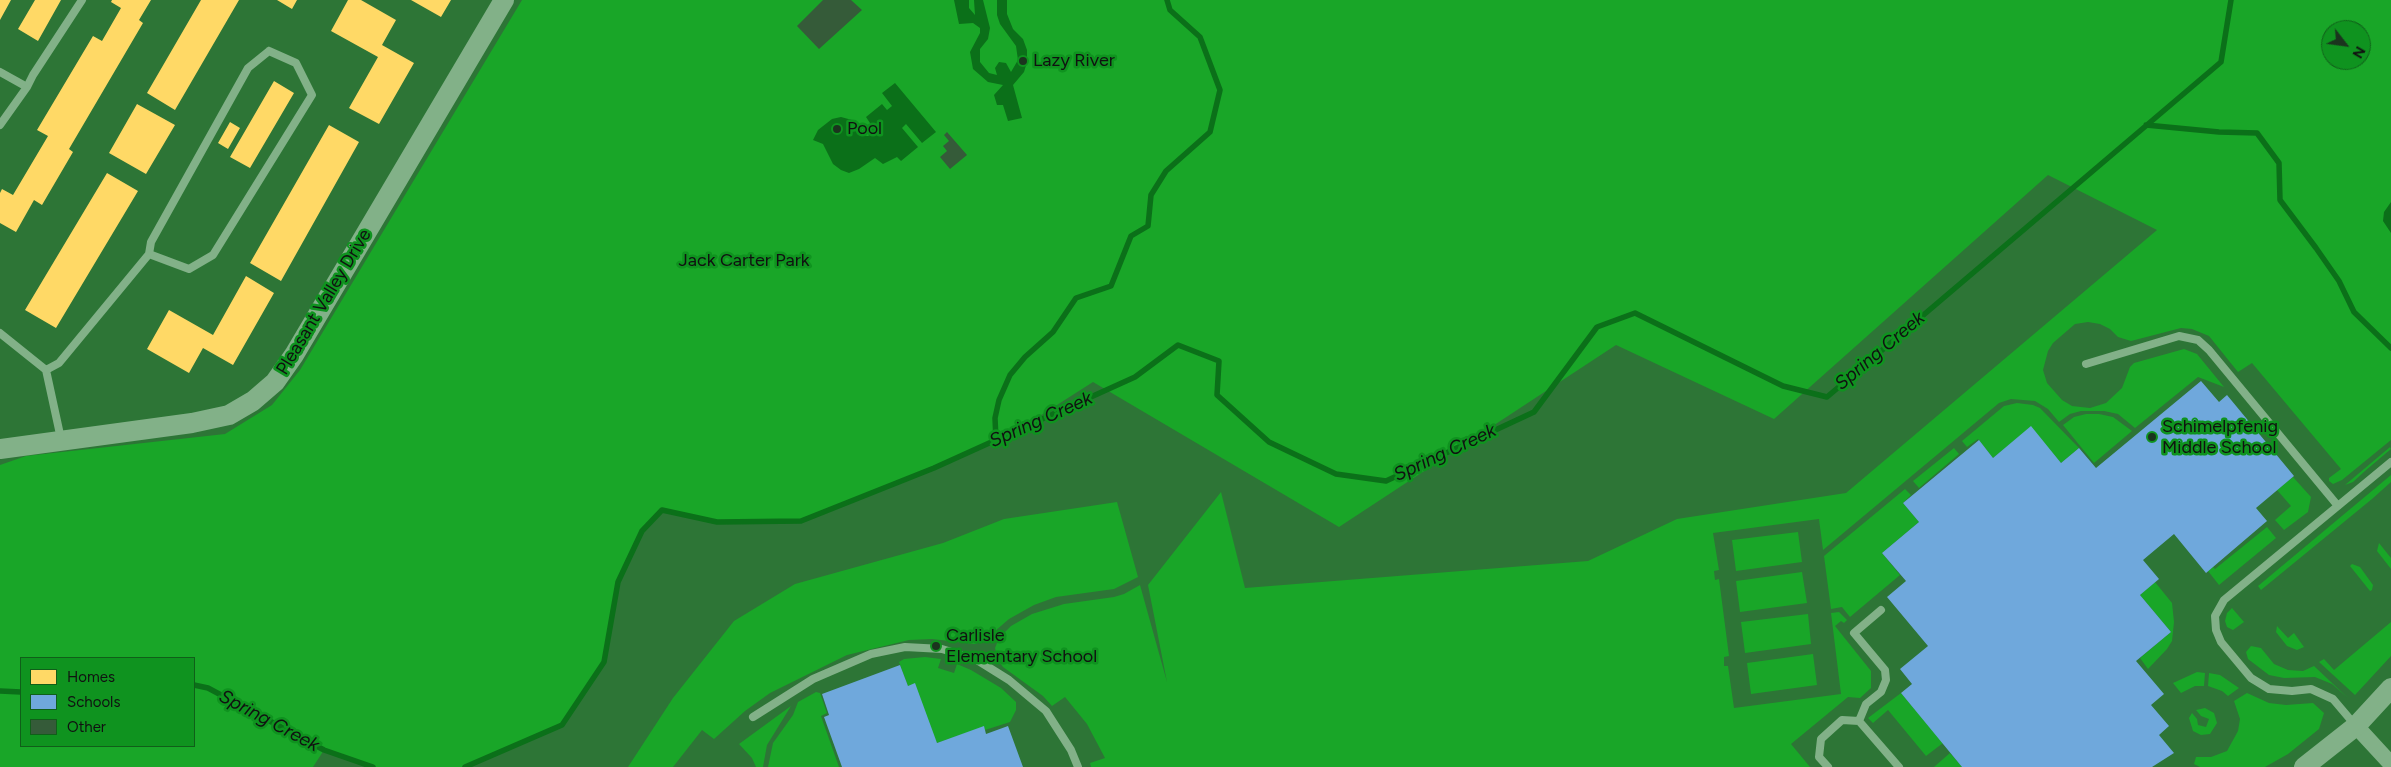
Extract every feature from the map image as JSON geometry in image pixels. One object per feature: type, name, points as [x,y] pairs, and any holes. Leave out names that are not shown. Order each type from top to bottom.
[{"type":"street","name":"Pleasant Valley Drive","points":[[0,449],[61,439],[192,423],[229,414],[253,401],[275,382],[294,355],[504,0]]},
{"type":"street","points":[[2304,767],[2356,726],[2391,688]]},
{"type":"street","points":[[2356,726],[2391,764]]},
{"type":"lane","points":[[0,125],[27,88],[33,75],[82,0]]},
{"type":"lane","points":[[46,370],[59,363],[149,254],[151,242],[248,68],[268,51],[296,63],[312,95],[213,255],[189,270],[149,254]]},
{"type":"lane","points":[[0,72],[27,88]]},
{"type":"lane","points":[[0,333],[46,370],[61,439]]},
{"type":"lane","points":[[2086,364],[2179,336],[2198,340],[2209,350],[2338,506]]},
{"type":"lane","points":[[2356,726],[2333,700],[2311,689],[2292,691],[2269,688],[2251,678],[2225,648],[2216,630],[2215,616],[2224,600],[2391,462]]},
{"type":"lane","points":[[1859,721],[1866,704],[1881,692],[1886,680],[1885,670],[1854,633],[1881,610]]},
{"type":"lane","points":[[753,717],[812,679],[871,654],[905,646],[942,648],[985,665],[1009,680],[1046,711],[1071,750],[1078,767]]},
{"type":"lane","points":[[1828,767],[1820,757],[1821,739],[1842,720],[1859,721],[1899,767]]},
{"type":"green space","name":"Jack Carter Park","points":[[522,0],[2391,0],[2391,440],[2342,480],[2333,484],[2329,481],[2329,478],[2341,469],[2252,363],[2238,372],[2209,336],[2192,329],[2181,328],[2131,341],[2118,337],[2110,329],[2100,324],[2088,322],[2075,324],[2053,343],[2048,351],[2043,370],[2047,383],[2062,400],[2072,406],[2090,408],[2106,403],[2122,388],[2130,367],[2134,363],[2184,349],[2197,354],[2224,387],[2198,377],[2135,428],[2118,414],[2104,411],[2081,411],[2070,414],[2059,422],[2048,409],[2035,401],[2011,399],[1999,403],[1823,550],[1819,519],[1713,533],[1719,570],[1714,571],[1715,580],[1719,579],[1729,656],[1724,657],[1724,666],[1728,666],[1734,708],[1841,694],[1831,613],[1839,612],[1847,620],[1844,623],[1841,621],[1835,626],[1871,671],[1871,688],[1860,698],[1848,697],[1791,744],[1810,767],[1091,767],[1090,763],[1105,758],[1087,724],[1065,697],[1052,706],[1043,696],[1003,667],[998,660],[995,648],[999,638],[1011,626],[1032,614],[1064,604],[1114,597],[1140,585],[1167,682],[1148,585],[1221,492],[1245,588],[1588,561],[1677,519],[1846,493],[2157,230],[2048,175],[1774,419],[1616,345],[1339,527],[1093,382],[1021,428],[934,468],[801,521],[717,522],[662,510],[642,532],[618,582],[604,662],[562,725],[465,767],[373,767],[324,750],[313,767],[0,767],[0,465],[26,456],[225,434],[272,405],[300,370]]},
{"type":"green space","points":[[2017,403],[2040,408],[2079,448],[2061,463],[2031,427],[1993,458],[1978,439],[1967,447],[1962,441],[2004,406]]},
{"type":"green space","points":[[2086,414],[2113,417],[2132,431],[2094,463],[2063,425],[2074,417]]},
{"type":"green space","points":[[2390,447],[2391,449],[2353,482],[2345,485]]},
{"type":"green space","points":[[1954,448],[1959,454],[1919,488],[1913,481]]},
{"type":"green space","points":[[2391,475],[2391,482],[2372,499],[2261,590],[2258,586]]},
{"type":"green space","points":[[2293,477],[2311,497],[2308,512],[2284,530],[2275,520],[2291,506],[2277,490]]},
{"type":"green space","points":[[1905,489],[1911,495],[1903,503],[1919,522],[1882,553],[1900,575],[1850,617],[1842,607],[1831,609],[1824,556]]},
{"type":"green space","points":[[1117,502],[1138,577],[1114,589],[1056,597],[1034,605],[1009,619],[987,638],[975,644],[932,639],[909,640],[847,655],[770,693],[745,711],[714,739],[702,730],[673,767],[628,767],[673,698],[734,621],[795,584],[943,543],[1004,519]]},
{"type":"green space","points":[[2267,527],[2276,538],[2219,585],[2208,571],[2213,567],[2215,569]]},
{"type":"green space","points":[[1798,532],[1802,562],[1736,571],[1732,540]]},
{"type":"green space","points":[[2379,543],[2391,558],[2391,569],[2377,551]]},
{"type":"green space","points":[[2352,564],[2360,567],[2373,585],[2372,590],[2370,591],[2350,566]]},
{"type":"green space","points":[[1802,572],[1807,603],[1740,612],[1736,581]]},
{"type":"green space","points":[[2155,582],[2172,603],[2174,622],[2172,641],[2148,669],[2140,658],[2171,632],[2140,595]]},
{"type":"green space","points":[[2232,608],[2244,622],[2233,630],[2227,627],[2225,621],[2227,613]]},
{"type":"green space","points":[[1808,614],[1811,644],[1745,653],[1741,622]]},
{"type":"green space","points":[[2391,622],[2391,656],[2355,695],[2319,662],[2324,659],[2334,670]]},
{"type":"green space","points":[[2277,626],[2288,638],[2294,633],[2304,647],[2297,650],[2287,646],[2276,632]]},
{"type":"green space","points":[[2251,646],[2261,648],[2274,664],[2288,670],[2303,671],[2314,666],[2348,698],[2332,684],[2315,677],[2284,678],[2269,675],[2248,659],[2246,652]]},
{"type":"green space","points":[[1813,654],[1817,685],[1751,694],[1747,663]]},
{"type":"green space","points":[[925,657],[941,659],[938,668],[954,673],[957,664],[1001,688],[1016,702],[1016,710],[1010,722],[985,730],[984,727],[937,743],[908,686],[899,662],[904,659]]},
{"type":"green space","points":[[2197,672],[2205,673],[2204,686],[2195,686],[2181,693],[2173,683]]},
{"type":"green space","points":[[2209,673],[2220,675],[2239,688],[2228,696],[2222,691],[2208,686]]},
{"type":"green space","points":[[816,692],[820,693],[827,713],[821,716],[839,767],[768,767],[773,743],[793,715],[798,702]]},
{"type":"green space","points":[[1901,693],[1943,743],[1926,756],[1888,710],[1873,723],[1868,718]]},
{"type":"green space","points":[[2247,693],[2269,703],[2286,705],[2313,703],[2324,713],[2319,729],[2288,754],[2265,767],[2200,767],[2194,764],[2196,757],[2211,757],[2227,751],[2238,731],[2240,719],[2234,701]]},
{"type":"green space","points":[[791,706],[767,745],[763,767],[756,767],[752,758],[739,744]]},
{"type":"green space","points":[[2205,708],[2214,713],[2217,723],[2210,734],[2201,735],[2193,731],[2189,718],[2192,713],[2197,719],[2198,725],[2206,727],[2209,719],[2201,716],[2196,710]]},
{"type":"green space","points":[[1950,753],[1962,767],[1934,767]]},
{"type":"shaded area","name":"Lazy River","points":[[954,0],[969,0],[969,8],[975,15],[974,0],[983,0],[990,28],[988,39],[980,49],[980,62],[989,73],[997,75],[995,68],[999,62],[1006,63],[1011,72],[1018,60],[1016,46],[1000,24],[997,15],[997,0],[1007,0],[1007,14],[1013,29],[1023,39],[1027,50],[1027,62],[1024,72],[1013,85],[1022,118],[1008,121],[1003,105],[997,105],[994,95],[1003,85],[988,82],[973,69],[970,52],[980,33],[980,28],[973,23],[959,24]]},
{"type":"shaded area","name":"Pool","points":[[895,83],[936,132],[922,143],[906,124],[902,128],[918,147],[901,161],[897,157],[883,164],[875,158],[859,169],[849,173],[841,170],[833,164],[823,144],[813,140],[818,130],[832,119],[841,117],[852,120],[860,135],[868,136],[871,134],[872,126],[866,117],[882,104],[887,110],[892,106],[882,93]]},
{"type":"shaded area","points":[[2391,202],[2391,233],[2383,221],[2384,212]]},
{"type":"building: Homes","points":[[0,0],[11,0],[0,20]]},
{"type":"building: Homes","points":[[35,0],[61,0],[38,41],[18,29]]},
{"type":"building: Homes","points":[[112,0],[151,0],[139,20],[143,23],[69,149],[73,152],[42,205],[34,200],[16,232],[0,223],[0,193],[2,189],[13,195],[48,136],[37,130],[93,36],[102,41],[121,8],[111,2]]},
{"type":"building: Homes","points":[[201,0],[239,0],[175,110],[147,93]]},
{"type":"building: Homes","points":[[277,0],[297,0],[292,9]]},
{"type":"building: Homes","points":[[348,0],[361,0],[396,20],[382,45],[414,63],[379,124],[349,108],[378,57],[331,31]]},
{"type":"building: Homes","points":[[411,0],[451,0],[441,17]]},
{"type":"building: Homes","points":[[274,81],[294,93],[250,168],[230,157]]},
{"type":"building: Homes","points":[[137,104],[175,125],[146,174],[109,153]]},
{"type":"building: Homes","points":[[230,122],[240,128],[228,149],[218,143]]},
{"type":"building: Homes","points":[[329,125],[359,142],[281,281],[250,263]]},
{"type":"building: Homes","points":[[107,173],[138,191],[56,328],[25,310]]},
{"type":"building: Homes","points":[[246,276],[274,293],[233,365],[203,348],[189,373],[147,349],[169,310],[213,335]]},
{"type":"building: Schools","points":[[2201,381],[2219,402],[2227,395],[2294,476],[2256,508],[2267,521],[2206,573],[2174,534],[2143,560],[2159,579],[2140,595],[2171,632],[2136,661],[2164,694],[2151,705],[2169,726],[2159,735],[2174,753],[2152,767],[1962,767],[1901,693],[1912,684],[1900,669],[1928,646],[1887,597],[1906,581],[1882,553],[1919,522],[1903,503],[1979,440],[1993,458],[2031,426],[2061,463],[2079,448],[2096,468]]},
{"type":"building: Schools","points":[[900,665],[908,686],[915,683],[937,743],[984,726],[986,734],[1008,726],[1023,767],[842,767],[824,717],[829,715],[822,694]]},
{"type":"building: Other","points":[[823,0],[851,0],[862,10],[819,49],[797,26]]},
{"type":"building: Other","points":[[947,132],[967,155],[950,169],[940,157],[947,151],[943,146],[949,141],[944,135]]},
{"type":"waterway","points":[[996,440],[995,418],[999,400],[1010,375],[1025,357],[1053,332],[1076,298],[1111,286],[1131,236],[1148,226],[1151,195],[1166,171],[1210,132],[1220,90],[1200,37],[1170,10],[1167,0]]},
{"type":"waterway","name":"Spring Creek","points":[[465,767],[562,725],[604,662],[618,582],[642,531],[662,510],[717,522],[801,521],[934,468],[1135,377],[1178,345],[1219,361],[1217,395],[1269,442],[1336,474],[1386,481],[1534,412],[1597,327],[1635,313],[1783,386],[1827,397],[2221,62],[2231,0]]},
{"type":"waterway","points":[[2146,125],[2219,132],[2257,133],[2279,163],[2280,200],[2339,281],[2354,312],[2391,348]]},
{"type":"waterway","name":"Spring Creek","points":[[195,685],[208,688],[324,750],[373,767]]},
{"type":"waterway","name":"Spring Creek","points":[[0,691],[20,692]]},
{"type":"place","name":"Lazy River","points":[[1023,61]]},
{"type":"place","name":"Pool","points":[[837,129]]},
{"type":"place","name":"Schimelpfenig Middle School","points":[[2152,437]]},
{"type":"place","name":"Carlisle Elementary School","points":[[936,646]]}]
